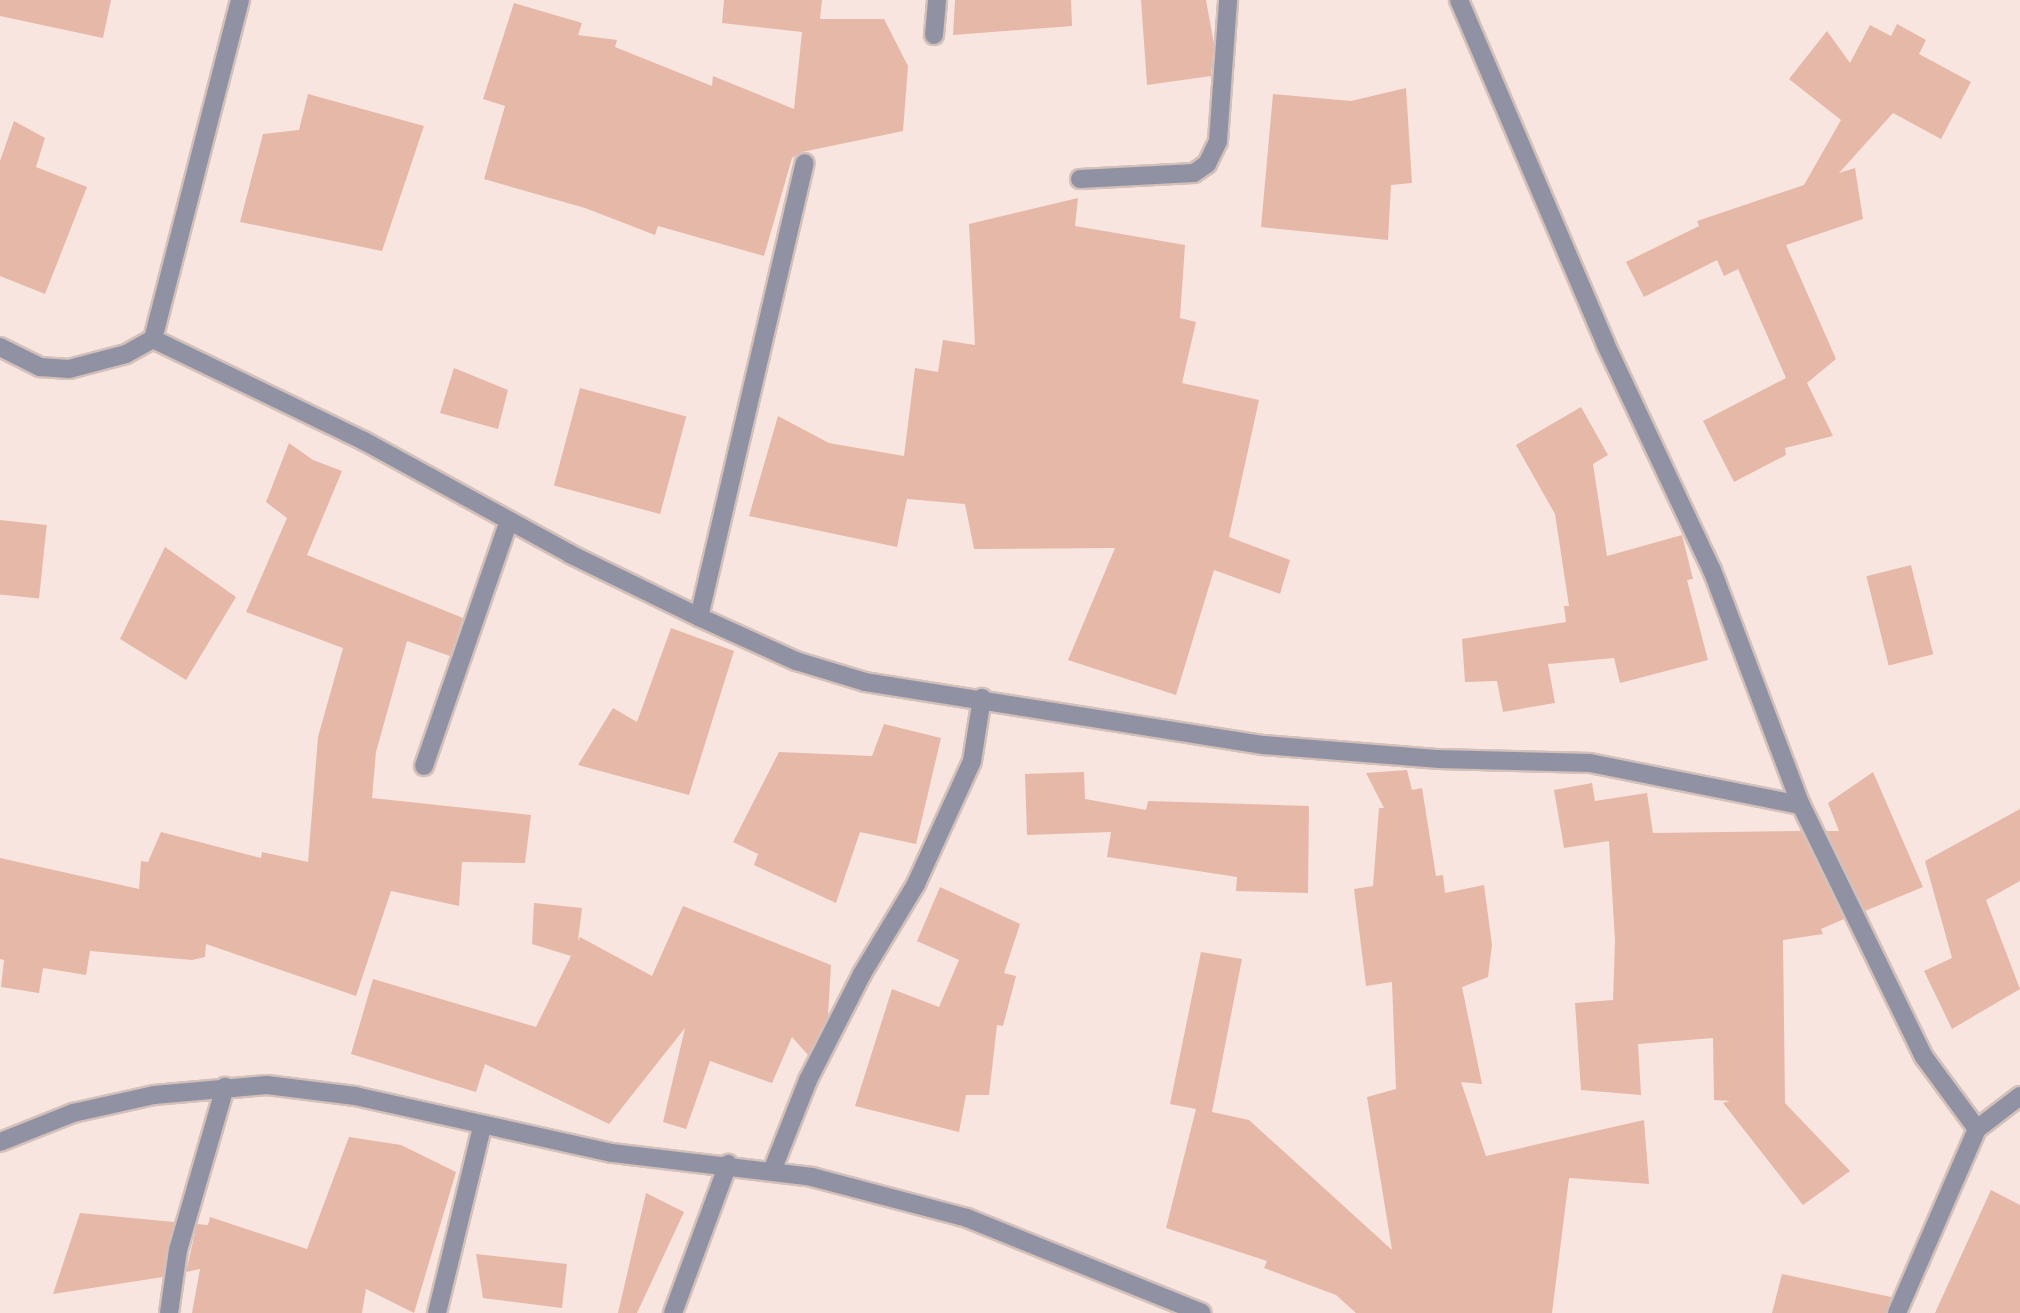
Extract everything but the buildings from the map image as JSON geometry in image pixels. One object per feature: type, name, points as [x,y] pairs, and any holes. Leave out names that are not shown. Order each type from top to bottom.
[{"type":"street","points":[[0,347],[40,367],[69,369],[126,354],[153,338],[240,0]]},
{"type":"street","points":[[934,35],[937,0]]},
{"type":"street","points":[[1080,178],[1194,173],[1206,164],[1218,141],[1228,0]]},
{"type":"street","points":[[1459,0],[1605,343],[1712,570],[1801,805],[1924,1057],[1977,1129]]},
{"type":"street","points":[[699,617],[805,163]]},
{"type":"street","points":[[153,338],[364,441],[509,520],[699,617],[796,661],[865,682],[982,698],[1264,745],[1438,759],[1590,763],[1801,805]]},
{"type":"street","points":[[424,766],[509,520]]},
{"type":"street","points":[[772,1171],[808,1080],[862,974],[916,884],[972,761],[982,698]]},
{"type":"street","points":[[0,1142],[73,1114],[153,1095],[267,1085],[355,1096],[482,1127],[612,1153],[728,1164],[812,1177],[967,1218],[1202,1313]]},
{"type":"street","points":[[169,1313],[178,1250],[225,1087]]},
{"type":"street","points":[[1897,1313],[1977,1129],[2020,1096]]},
{"type":"street","points":[[437,1313],[482,1127]]},
{"type":"street","points":[[673,1313],[728,1164]]}]
